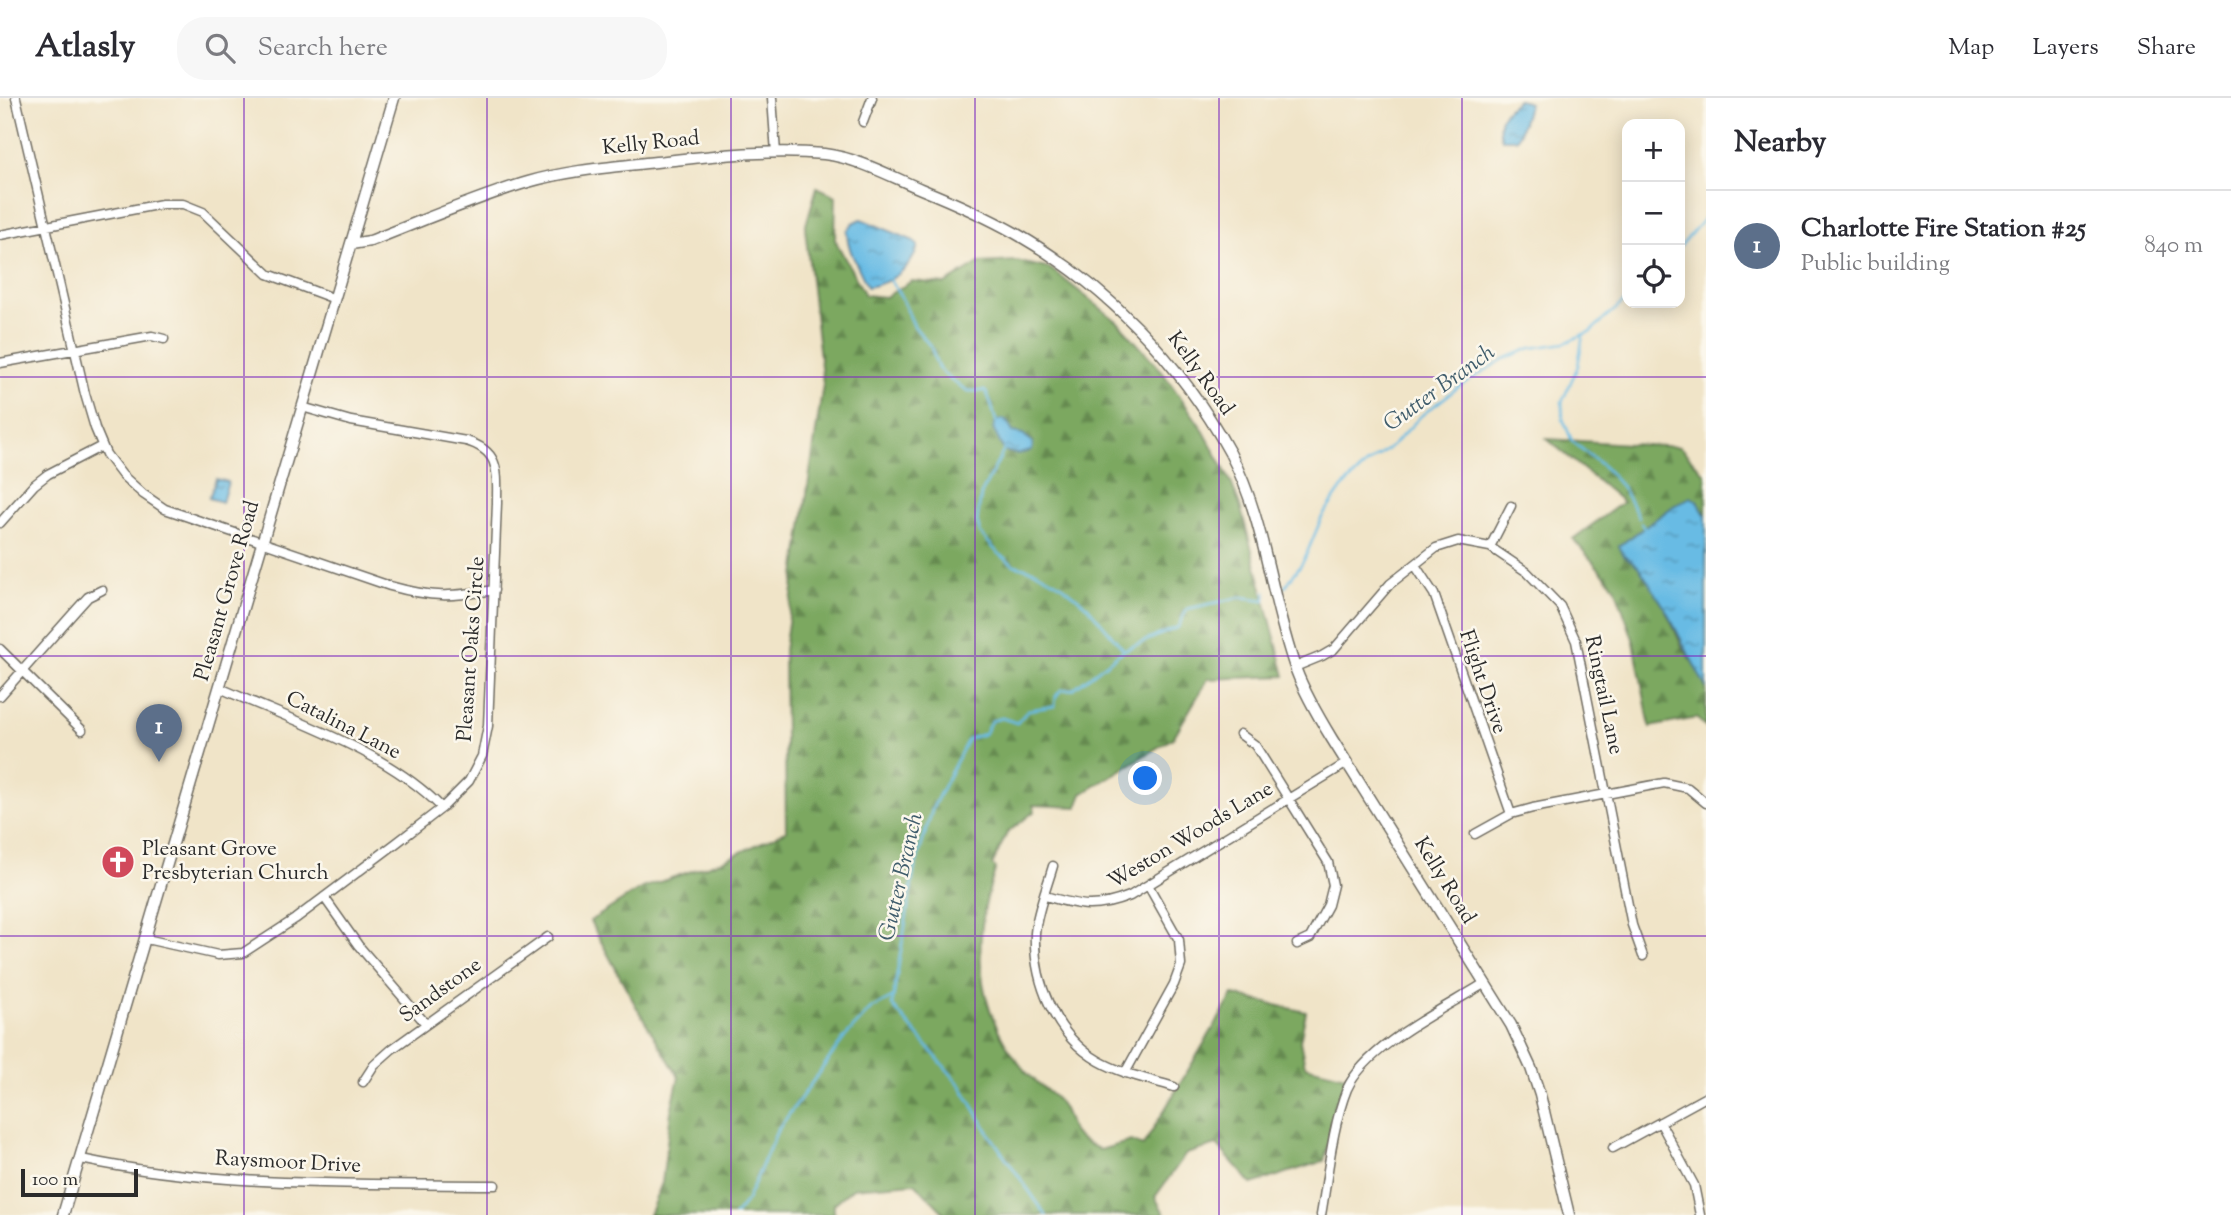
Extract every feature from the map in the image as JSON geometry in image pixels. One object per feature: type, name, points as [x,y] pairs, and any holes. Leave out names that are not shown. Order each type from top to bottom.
[{"type":"street","points":[[16,98],[85,394],[102,446],[122,475],[165,509],[354,575],[414,593],[445,597],[494,590]]},
{"type":"street","name":"Pleasant Grove Road","points":[[63,1215],[394,98]]},
{"type":"street","points":[[772,98],[776,153]]},
{"type":"street","points":[[863,122],[872,98]]},
{"type":"street","name":"Kelly Road","points":[[351,244],[370,242],[495,193],[555,176],[607,167],[694,158],[776,153],[824,154],[846,159],[984,216],[1036,245],[1119,307],[1138,326],[1199,403],[1219,433],[1241,478],[1263,542],[1295,667],[1314,710],[1511,1025],[1531,1068],[1569,1215]]},
{"type":"street","points":[[0,235],[162,204],[183,204],[203,212],[268,274],[335,299]]},
{"type":"street","points":[[0,363],[152,336],[164,339]]},
{"type":"street","name":"Pleasant Oaks Circle","points":[[146,939],[203,953],[233,955],[243,953],[264,941],[442,808],[469,781],[477,768],[485,744],[490,704],[494,590],[497,475],[494,460],[479,445],[466,441],[351,421],[302,407]]},
{"type":"street","points":[[0,523],[34,485],[48,474],[102,446]]},
{"type":"street","points":[[1490,547],[1511,506]]},
{"type":"street","name":"Ringtail Lane","points":[[1295,667],[1334,649],[1384,589],[1436,548],[1453,542],[1471,542],[1490,547],[1527,572],[1560,606],[1576,641],[1632,925],[1643,957]]},
{"type":"street","name":"Flight Drive","points":[[1415,565],[1434,594],[1511,814]]},
{"type":"street","points":[[0,696],[88,597],[102,590]]},
{"type":"street","points":[[0,649],[82,730]]},
{"type":"street","name":"Catalina Lane","points":[[220,688],[316,729],[377,761],[414,784],[442,808]]},
{"type":"street","points":[[1240,734],[1255,745],[1328,862],[1333,885],[1328,905],[1310,938],[1297,944]]},
{"type":"street","name":"Weston Woods Lane","points":[[1045,896],[1077,905],[1107,905],[1130,896],[1347,763]]},
{"type":"street","points":[[1475,834],[1511,814],[1664,783],[1688,788],[1706,803]]},
{"type":"street","points":[[1053,866],[1035,930],[1036,963],[1046,999],[1066,1033],[1097,1060],[1125,1073],[1174,1087]]},
{"type":"street","points":[[1125,1073],[1174,984],[1181,965],[1179,940],[1148,885]]},
{"type":"street","points":[[324,897],[358,944],[426,1024]]},
{"type":"street","name":"Sandstone","points":[[363,1082],[374,1065],[426,1024],[548,937]]},
{"type":"street","points":[[1321,1215],[1343,1102],[1359,1070],[1382,1048],[1485,983]]},
{"type":"street","points":[[1613,1148],[1706,1097]]},
{"type":"street","points":[[1661,1122],[1695,1185],[1700,1215]]},
{"type":"street","name":"Raysmoor Drive","points":[[80,1159],[156,1171],[287,1183],[495,1185]]},
{"type":"green space","points":[[817,187],[836,196],[835,240],[865,295],[885,297],[912,281],[945,284],[979,263],[1017,261],[1051,269],[1118,322],[1161,370],[1202,428],[1231,482],[1241,509],[1285,676],[1208,679],[1173,738],[1082,794],[1077,807],[1033,805],[1035,811],[1007,833],[992,865],[996,868],[983,920],[982,971],[986,995],[1005,1043],[1025,1071],[1060,1103],[1075,1135],[1100,1150],[1131,1141],[1143,1146],[1233,995],[1306,1012],[1300,1041],[1305,1066],[1346,1076],[1324,1161],[1252,1184],[1217,1145],[1186,1154],[1155,1197],[1165,1215],[946,1215],[915,1183],[853,1188],[834,1204],[834,1215],[649,1215],[662,1183],[671,1111],[679,1077],[637,1008],[590,921],[642,888],[724,860],[786,831],[784,650],[823,384],[805,228]]},
{"type":"green space","points":[[1547,439],[1680,447],[1706,475],[1706,516],[1697,501],[1690,498],[1675,505],[1619,546],[1624,555],[1638,566],[1665,608],[1682,646],[1700,674],[1706,688],[1706,728],[1697,718],[1650,727],[1634,642],[1615,587],[1573,539],[1623,502]]},
{"type":"water","points":[[1518,100],[1529,103],[1519,135],[1516,139],[1502,139],[1499,127],[1502,117]]},
{"type":"water","points":[[861,219],[914,241],[918,246],[911,262],[898,274],[883,283],[867,287],[851,253],[847,231],[853,223]]},
{"type":"water","points":[[1003,419],[1013,432],[1023,434],[1033,443],[1032,451],[1018,454],[1004,451],[993,429],[996,421]]},
{"type":"water","points":[[216,479],[228,482],[222,502],[209,498]]},
{"type":"water","points":[[1691,497],[1697,501],[1706,516],[1706,688],[1665,608],[1638,566],[1624,555],[1619,546],[1675,505]]},
{"type":"waterway","name":"Gutter Branch","points":[[1682,245],[1706,216]]},
{"type":"waterway","points":[[889,278],[914,326],[931,347],[938,368],[968,391],[985,391],[997,423]]},
{"type":"waterway","name":"Gutter Branch","points":[[1285,587],[1304,560],[1322,517],[1342,488],[1367,464],[1392,446],[1422,415],[1460,386],[1504,359],[1531,348],[1565,343],[1591,331],[1622,303]]},
{"type":"waterway","points":[[1583,334],[1578,366],[1562,402],[1563,419],[1572,441],[1605,468],[1622,487],[1639,518]]},
{"type":"waterway","points":[[1004,450],[981,494],[977,521],[980,533],[998,553],[1014,565],[1036,571],[1063,586],[1088,607],[1124,650]]},
{"type":"waterway","points":[[1641,523],[1645,530]]},
{"type":"waterway","name":"Gutter Branch","points":[[1046,1215],[990,1135],[961,1086],[892,1005],[914,871],[933,807],[968,739],[984,734],[991,721],[1002,718],[1017,723],[1028,710],[1055,706],[1056,696],[1061,690],[1073,689],[1124,650],[1178,627],[1187,609],[1241,597],[1265,600],[1266,592]]},
{"type":"waterway","points":[[735,1215],[747,1200],[777,1131],[813,1081],[845,1037],[871,1009],[892,998]]},
{"type":"place","name":"Charlotte Fire Station #25","points":[[159,762]]},
{"type":"place","name":"Pleasant Grove Presbyterian Church","points":[[118,862]]}]
